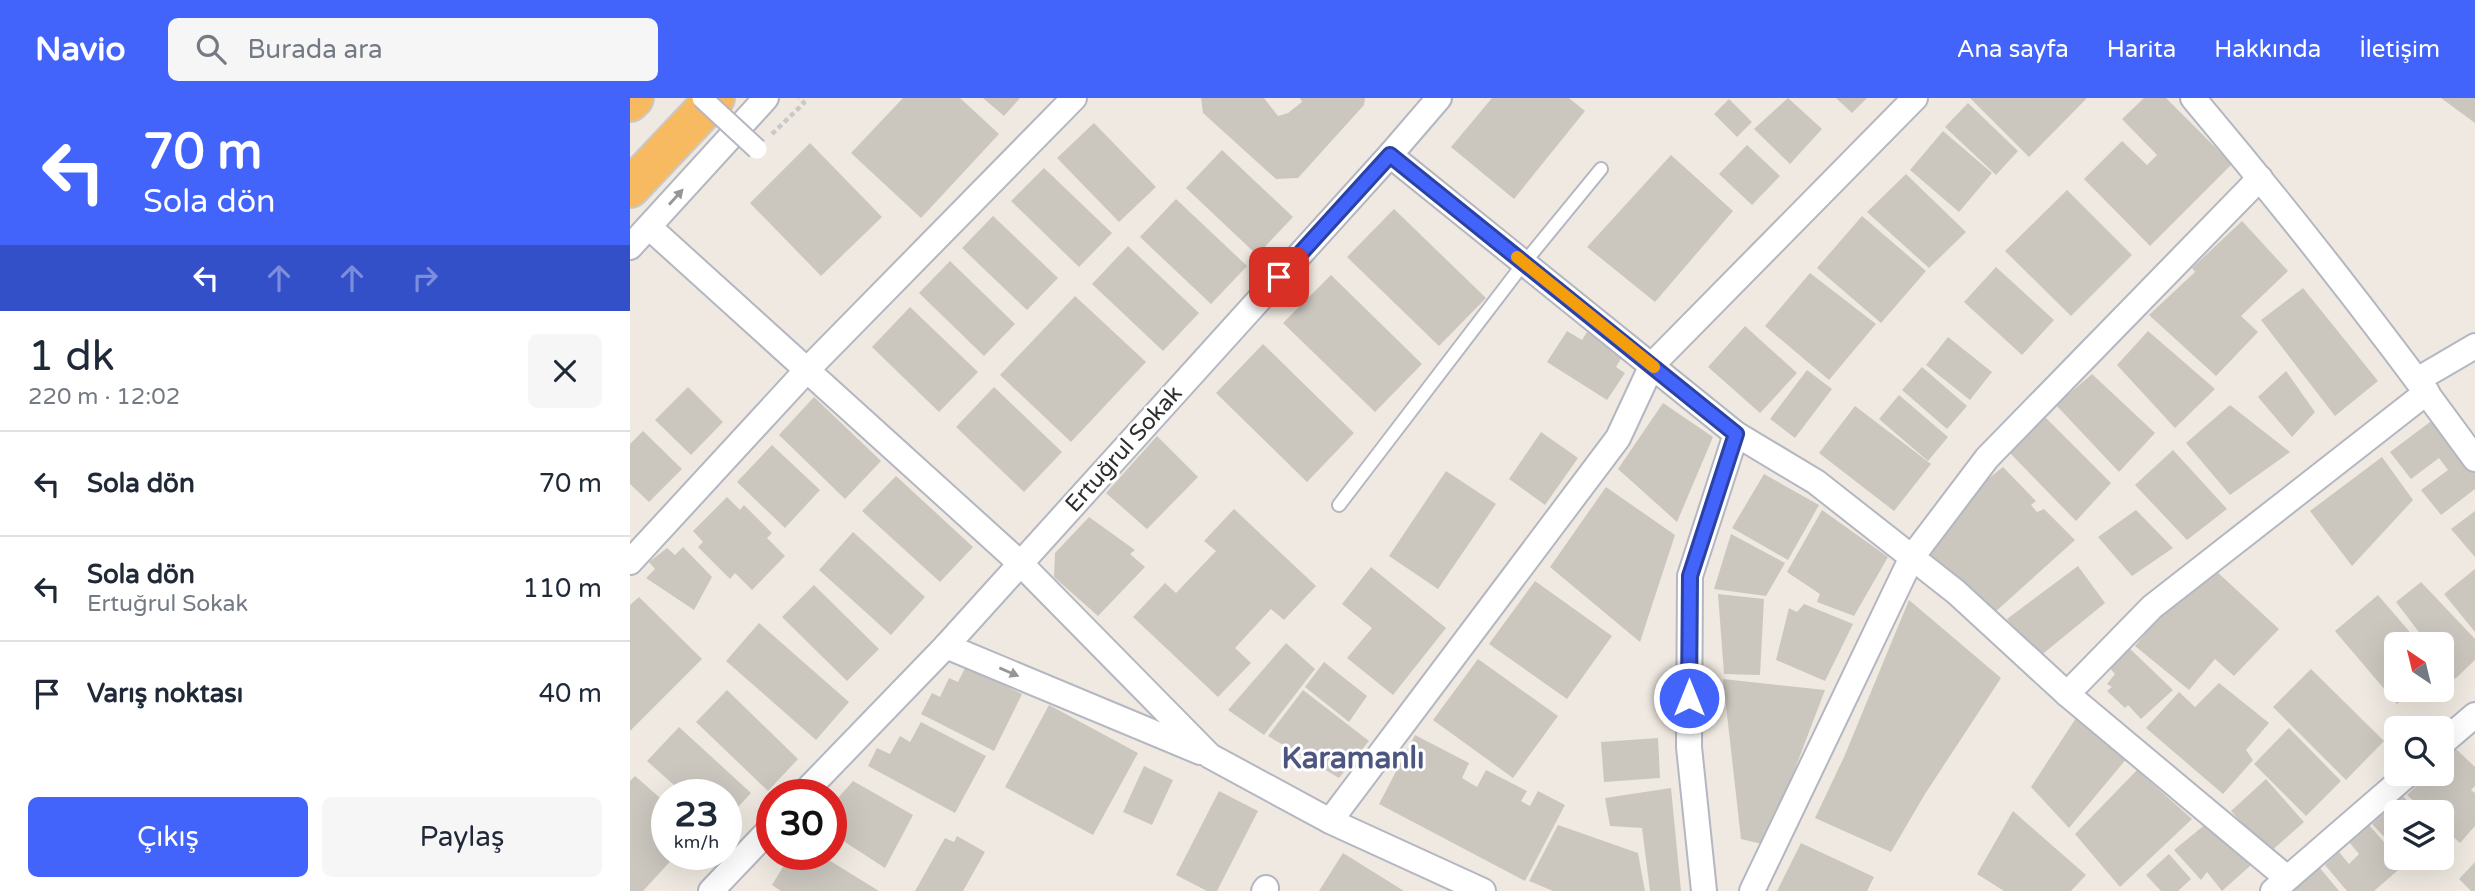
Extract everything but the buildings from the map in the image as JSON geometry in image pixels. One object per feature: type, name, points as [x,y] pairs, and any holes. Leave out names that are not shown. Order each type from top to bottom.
[{"type":"highway","points":[[630,102],[634,98]]},
{"type":"highway","points":[[630,188],[715,98]]},
{"type":"street","points":[[702,98],[757,149]]},
{"type":"street","points":[[630,247],[766,98]]},
{"type":"street","points":[[630,562],[807,370],[1074,98]]},
{"type":"street","name":"Ertuğrul Sokak","points":[[817,779],[946,646],[1439,98]]},
{"type":"street","points":[[1330,821],[1618,438],[1652,365],[1915,98]]},
{"type":"street","points":[[2193,98],[2260,178],[2475,458]]},
{"type":"street","points":[[1390,155],[1736,434],[1816,482],[1956,592],[2280,884],[2393,786]]},
{"type":"street","points":[[1752,891],[1912,557],[1987,458],[2260,178]]},
{"type":"street","points":[[649,227],[1020,564],[1210,756]]},
{"type":"street","points":[[2067,694],[2152,607],[2422,386],[2475,346]]},
{"type":"street","points":[[1704,891],[1689,747],[1690,576],[1736,434]]},
{"type":"street","points":[[946,646],[1210,756],[1330,821],[1483,891]]},
{"type":"street","points":[[2454,733],[2475,715]]},
{"type":"street","points":[[711,891],[756,844]]},
{"type":"lane","points":[[1339,505],[1524,262],[1601,169]]},
{"type":"path","points":[[799,98],[804,103]]},
{"type":"slow traffic","points":[[1517,257],[1654,367]]},
{"type":"district","name":"Karamanlı","points":[[1353,758]]},
{"type":"route","points":[[1279,277],[1390,155],[1736,434],[1690,576],[1689,698]]}]
